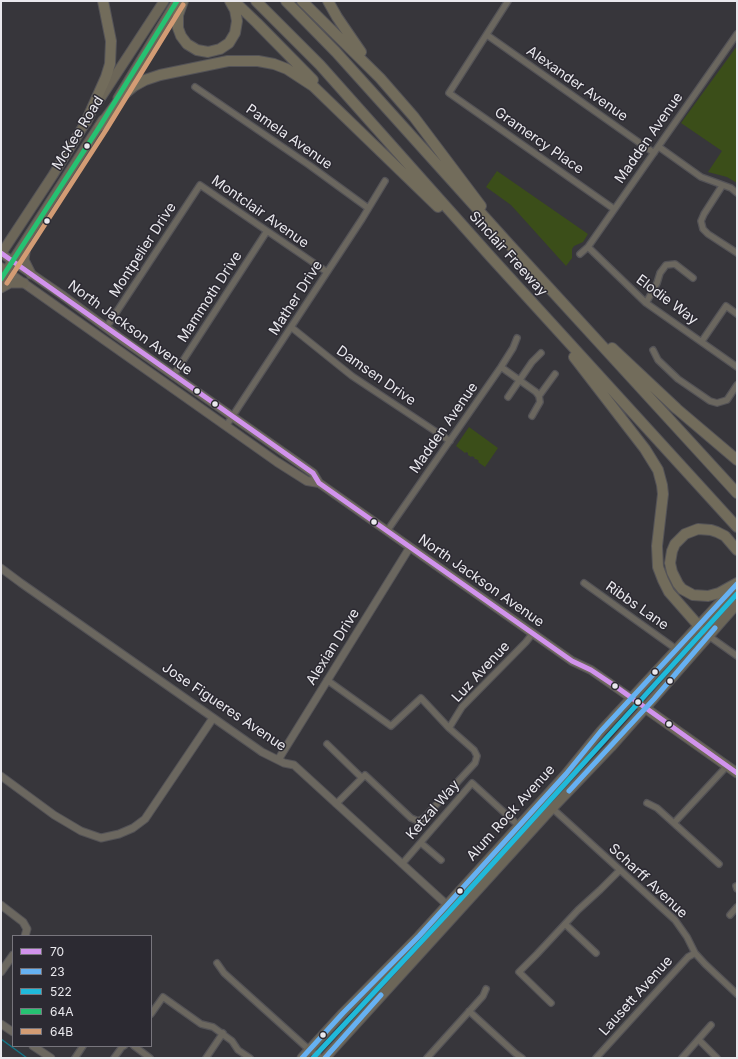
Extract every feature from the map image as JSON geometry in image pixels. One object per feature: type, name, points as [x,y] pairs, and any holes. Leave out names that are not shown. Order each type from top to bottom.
[{"type":"highway","points":[[86,122],[106,77],[110,64],[111,41],[103,1]]},
{"type":"highway","points":[[183,1],[178,15],[178,28],[181,36],[187,44],[197,50],[208,52],[220,50],[229,43],[235,33],[237,21],[235,10],[230,1]]},
{"type":"highway","points":[[234,1],[313,79],[330,102]]},
{"type":"highway","name":"Sinclair Freeway","points":[[256,1],[320,65],[490,256],[737,527]]},
{"type":"highway","name":"Sinclair Freeway","points":[[286,1],[336,52],[508,244],[737,493]]},
{"type":"highway","points":[[302,1],[380,78],[414,117],[468,187],[508,244]]},
{"type":"highway","points":[[328,1],[337,17],[380,78]]},
{"type":"highway","points":[[100,126],[123,95],[134,86],[145,80],[228,62],[258,61],[274,64],[287,69],[313,86],[490,256]]},
{"type":"highway","points":[[554,293],[672,404],[737,460]]},
{"type":"highway","points":[[530,300],[654,462],[661,477],[663,494],[657,546],[657,560],[660,574],[673,598],[698,625]]},
{"type":"highway","points":[[737,550],[725,536],[711,530],[698,529],[685,534],[675,544],[672,551],[670,564],[678,584],[682,589],[693,595],[708,596],[719,593],[737,584]]},
{"type":"main road","name":"McKee Road","points":[[1,253],[20,226],[164,1]]},
{"type":"main road","name":"McKee Road","points":[[1,279],[4,268],[13,261],[30,235],[100,126],[177,1]]},
{"type":"main road","points":[[1,240],[20,226]]},
{"type":"main road","points":[[30,235],[25,247],[24,256],[26,265],[31,274]]},
{"type":"main road","name":"North Jackson Avenue","points":[[1,253],[62,294],[119,338],[313,474],[318,483]]},
{"type":"main road","name":"North Jackson Avenue","points":[[4,268],[278,462],[307,481],[318,483],[572,661],[591,670],[631,698]]},
{"type":"main road","points":[[1,288],[10,283],[24,283]]},
{"type":"main road","points":[[97,334],[103,333],[114,338],[119,338]]},
{"type":"main road","name":"Alum Rock Avenue","points":[[302,1058],[343,1013],[419,936],[566,774],[601,731],[737,584]]},
{"type":"main road","name":"Alum Rock Avenue","points":[[325,1058],[552,808],[596,763],[737,604]]},
{"type":"main road","points":[[631,698],[737,773]]},
{"type":"street","points":[[487,35],[508,1]]},
{"type":"street","name":"Madden Avenue","points":[[580,254],[588,247],[737,34]]},
{"type":"street","name":"Gramercy Place","points":[[487,35],[449,93],[614,209]]},
{"type":"street","name":"Alexander Avenue","points":[[487,35],[654,153]]},
{"type":"street","name":"Pamela Avenue","points":[[196,87],[309,165],[368,208]]},
{"type":"street","points":[[659,147],[701,178],[731,188],[737,193]]},
{"type":"street","name":"Mather Drive","points":[[226,426],[385,181]]},
{"type":"street","name":"Montclair Avenue","points":[[200,185],[327,272]]},
{"type":"street","name":"Montpelier Drive","points":[[106,328],[200,185]]},
{"type":"street","points":[[722,186],[701,221],[703,229],[708,234],[737,253]]},
{"type":"street","name":"Mammoth Drive","points":[[174,376],[267,231]]},
{"type":"street","name":"Elodie Way","points":[[588,247],[646,303],[737,367]]},
{"type":"street","points":[[646,303],[657,283],[660,273],[666,265],[675,264],[692,278]]},
{"type":"street","points":[[702,341],[726,306],[737,314]]},
{"type":"street","name":"Damsen Drive","points":[[291,327],[352,376],[450,441]]},
{"type":"street","name":"Madden Avenue","points":[[387,531],[501,367],[513,348],[517,338]]},
{"type":"street","points":[[654,350],[658,360],[678,379],[710,401],[717,403],[727,400],[737,385]]},
{"type":"street","points":[[508,397],[532,362],[541,353]]},
{"type":"street","points":[[501,367],[536,392],[539,396],[540,402],[532,416]]},
{"type":"street","points":[[539,396],[555,374]]},
{"type":"street","name":"Alexian Drive","points":[[278,760],[410,547]]},
{"type":"street","name":"Jose Figueres Avenue","points":[[1,568],[262,752],[278,760],[294,765],[456,913]]},
{"type":"street","name":"Ribbs Lane","points":[[584,583],[676,649]]},
{"type":"street","points":[[698,625],[709,636],[737,656]]},
{"type":"street","name":"Luz Avenue","points":[[448,728],[462,708],[533,633]]},
{"type":"street","points":[[327,680],[391,726],[421,698],[448,728],[474,750],[477,756],[475,763],[424,818],[418,821],[411,818],[365,775],[336,804]]},
{"type":"street","points":[[1,776],[54,815],[81,831],[101,838],[119,834],[133,828],[145,819],[213,718]]},
{"type":"street","points":[[326,744],[362,778]]},
{"type":"street","points":[[674,823],[727,766]]},
{"type":"street","name":"Ketzal Way","points":[[402,864],[472,783],[519,826]]},
{"type":"street","points":[[647,803],[657,808],[719,864]]},
{"type":"street","name":"Scharff Avenue","points":[[552,808],[675,920],[687,937],[695,953],[737,994]]},
{"type":"street","points":[[421,842],[441,860]]},
{"type":"street","points":[[551,1003],[519,972],[578,910],[620,870]]},
{"type":"street","points":[[1,905],[23,922],[27,929],[25,935]]},
{"type":"street","points":[[730,915],[737,907]]},
{"type":"street","points":[[565,924],[596,953]]},
{"type":"street","name":"Lausett Avenue","points":[[596,1058],[688,957],[695,953]]},
{"type":"street","points":[[1,972],[12,956]]},
{"type":"street","points":[[217,963],[224,973],[310,1050],[321,1058]]},
{"type":"street","points":[[427,1058],[482,996],[486,989]]},
{"type":"street","points":[[152,1013],[163,997],[201,1024],[213,1027],[223,1034],[232,1041],[238,1050],[250,1058]]},
{"type":"street","points":[[469,1011],[522,1058]]},
{"type":"street","points":[[1,1024],[12,1031]]},
{"type":"street","points":[[682,1058],[711,1025]]},
{"type":"street","points":[[206,1058],[223,1034]]},
{"type":"street","points":[[698,1040],[717,1058]]},
{"type":"street","points":[[34,1047],[51,1058]]},
{"type":"street","points":[[75,1058],[82,1047]]},
{"type":"street","points":[[114,1058],[122,1047]]},
{"type":"street","points":[[135,1047],[150,1058]]},
{"type":"street","points":[[510,1058],[515,1053]]},
{"type":"green space","points":[[737,46],[737,183],[727,177],[708,172],[722,151],[681,123]]},
{"type":"green space","points":[[497,171],[588,234],[583,242],[574,246],[572,249],[572,258],[566,266],[511,205],[486,187]]},
{"type":"green space","points":[[469,427],[498,448],[485,467],[478,462],[479,461],[474,459],[475,458],[472,456],[471,457],[468,453],[465,453],[456,446]]},
{"type":"waterway","points":[[1,1039],[27,1058]]},
{"type":"transit line","name":"64A","points":[[1,279],[100,126],[177,1]]},
{"type":"transit line","name":"64B","points":[[7,283],[106,130],[183,5]]},
{"type":"transit line","name":"70","points":[[1,253],[313,473],[319,483],[572,661],[591,670],[615,686],[737,773]]},
{"type":"transit line","name":"23","points":[[302,1058],[343,1013],[419,936],[566,774],[601,731],[737,584]]},
{"type":"transit line","name":"522","points":[[313,1058],[447,914],[737,594]]},
{"type":"transit line","name":"23","points":[[569,791],[654,699],[715,628]]},
{"type":"transit line","name":"23","points":[[325,1058],[381,995]]}]
